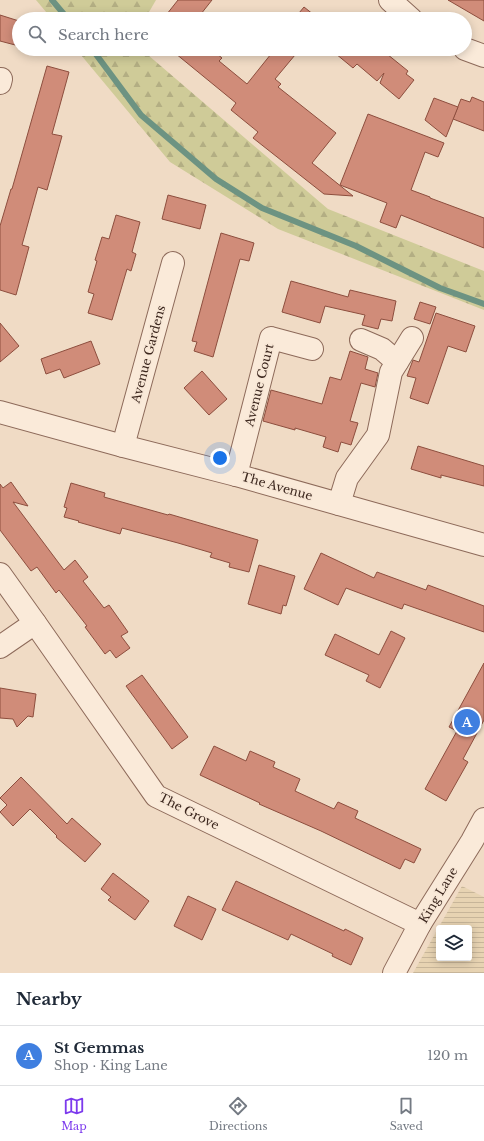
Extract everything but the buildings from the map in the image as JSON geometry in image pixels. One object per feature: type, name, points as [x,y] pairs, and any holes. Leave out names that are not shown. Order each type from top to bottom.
[{"type":"street","points":[[390,0],[403,12]]},
{"type":"street","points":[[472,52],[484,56]]},
{"type":"street","name":"Avenue Gardens","points":[[123,446],[173,263]]},
{"type":"street","name":"Avenue Court","points":[[236,475],[271,338],[312,349]]},
{"type":"street","points":[[339,504],[347,478],[378,435],[391,372],[412,338]]},
{"type":"street","points":[[361,340],[382,349],[397,362]]},
{"type":"street","name":"The Avenue","points":[[0,412],[236,475],[484,546]]},
{"type":"street","name":"The Grove","points":[[0,574],[156,796],[420,924]]},
{"type":"street","points":[[0,648],[35,623]]},
{"type":"street","name":"King Lane","points":[[394,973],[420,924],[472,841],[484,819]]},
{"type":"shaded area","points":[[462,886],[484,897],[484,973],[413,973],[436,932],[436,961],[472,961],[472,925],[440,925]]},
{"type":"green space","points":[[36,0],[156,0],[149,12],[46,12]]},
{"type":"green space","points":[[82,56],[149,56],[328,209],[484,271],[484,310],[278,229],[170,162]]},
{"type":"waterway","points":[[52,0],[62,12]]},
{"type":"waterway","points":[[97,56],[141,115],[216,179],[262,208],[356,246],[440,288],[484,304]]},
{"type":"place","name":"St Gemmas","points":[[467,722]]}]
